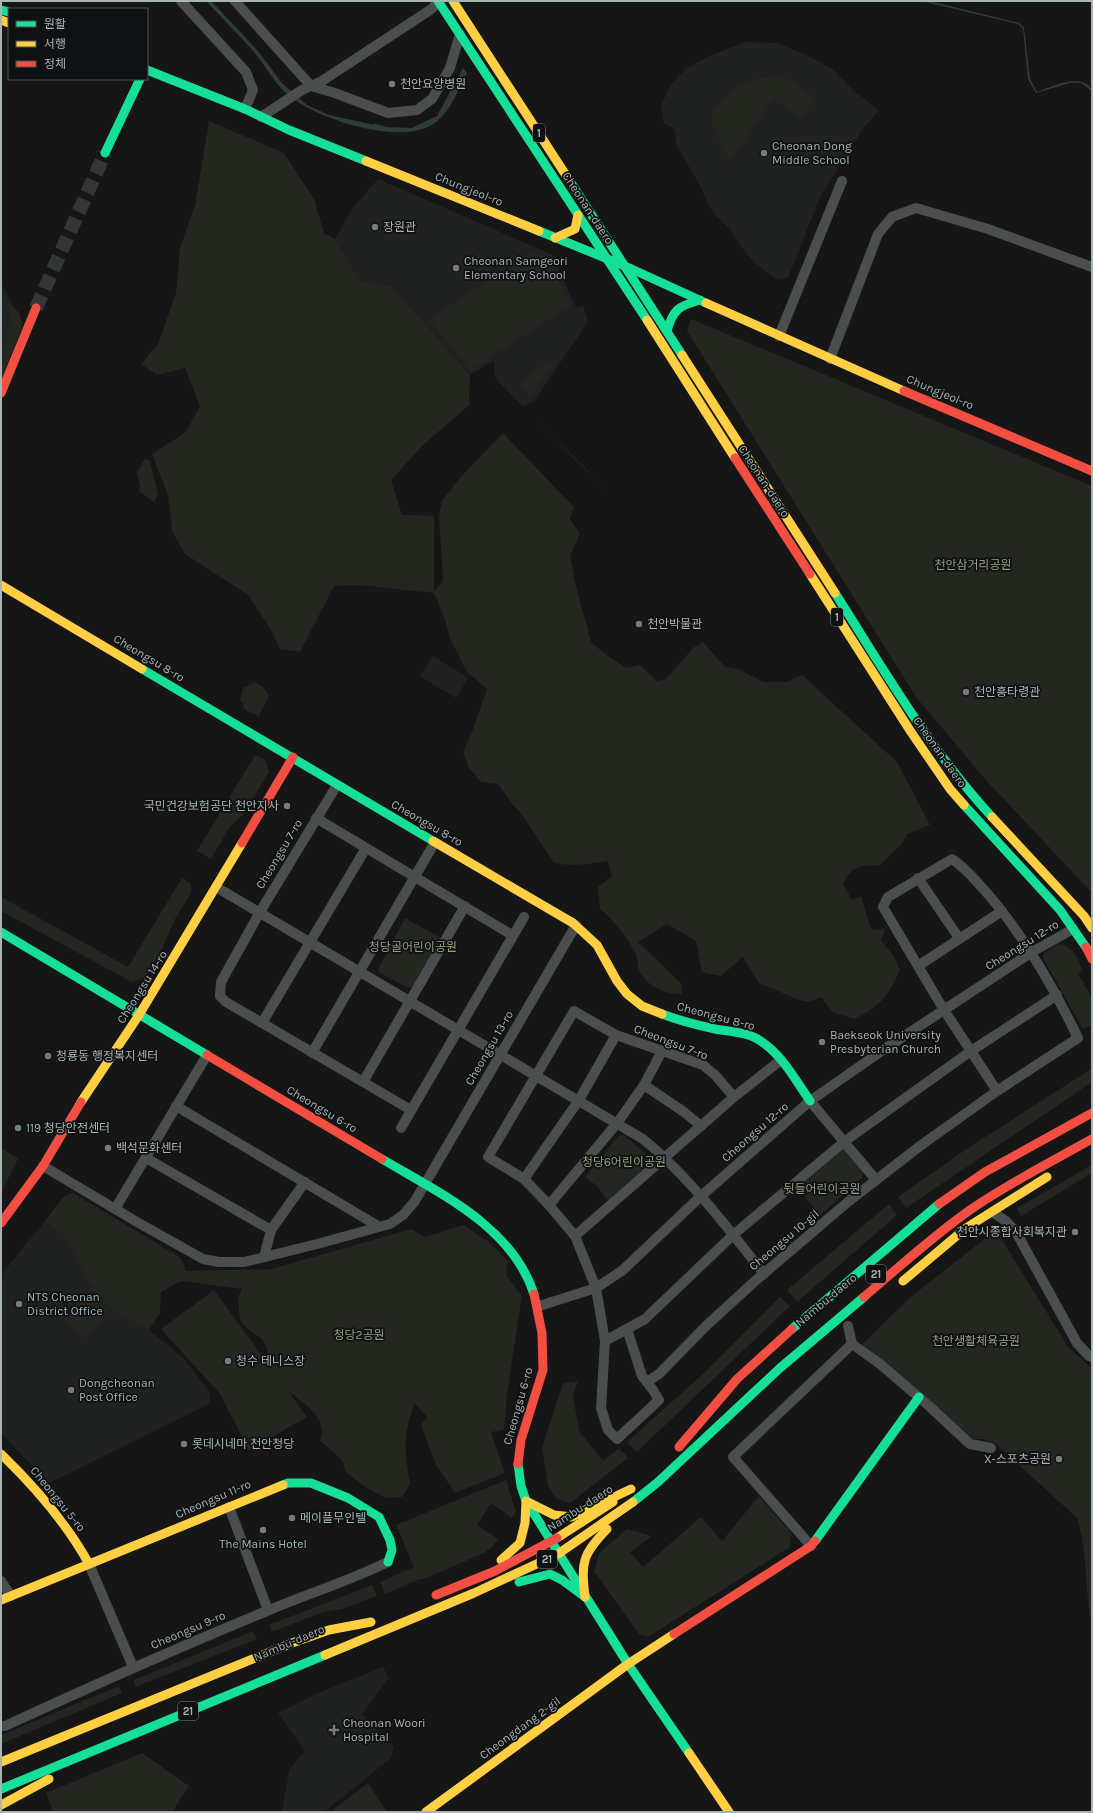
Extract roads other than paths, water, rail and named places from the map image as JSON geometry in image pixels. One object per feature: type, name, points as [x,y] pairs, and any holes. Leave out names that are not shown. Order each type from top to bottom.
[{"type":"main road","name":"Cheonan-daero","points":[[439,1],[911,732],[942,776],[979,822],[1060,910],[1092,958]]},
{"type":"main road","name":"Cheonan-daero","points":[[453,1],[668,331],[930,742],[967,790],[1084,916],[1092,928]]},
{"type":"main road","name":"Chungjeol-ro","points":[[148,70],[246,109],[289,130],[625,266],[830,359],[1092,471]]},
{"type":"main road","points":[[105,152],[140,80]]},
{"type":"main road","points":[[555,238],[575,229],[578,215]]},
{"type":"main road","points":[[668,331],[671,317],[677,307],[700,300]]},
{"type":"main road","points":[[1,393],[36,308]]},
{"type":"main road","name":"Cheongsu 8-ro","points":[[1,585],[576,925],[597,946],[624,993],[635,1001],[650,1010],[695,1024],[751,1037],[761,1041],[781,1060],[810,1101]]},
{"type":"main road","name":"Cheongsu 14-ro","points":[[1,1223],[43,1166],[73,1113],[139,1015],[293,757]]},
{"type":"main road","name":"Cheongsu 6-ro","points":[[1,932],[425,1185],[483,1223],[498,1236],[516,1256],[530,1279],[539,1306],[543,1339],[543,1372],[531,1412],[522,1432],[518,1452],[517,1468],[519,1480],[526,1501],[558,1554]]},
{"type":"main road","points":[[1054,1134],[1092,1108]]},
{"type":"main road","points":[[737,1393],[676,1449],[737,1379],[803,1319],[948,1197],[986,1172],[1092,1113]]},
{"type":"main road","name":"Nambu-daero","points":[[1,1789],[474,1593],[558,1554],[658,1482],[786,1363],[926,1244],[970,1210],[1003,1189],[1092,1139]]},
{"type":"main road","points":[[895,1287],[966,1228],[1053,1174]]},
{"type":"main road","points":[[839,1335],[851,1324]]},
{"type":"main road","points":[[696,1447],[775,1386]]},
{"type":"main road","points":[[810,1546],[919,1397]]},
{"type":"main road","name":"Cheongsu 5-ro","points":[[1,1454],[22,1473],[59,1517],[78,1544],[89,1564]]},
{"type":"main road","name":"Nambu-daero","points":[[428,1598],[495,1571],[550,1542],[613,1502],[640,1481]]},
{"type":"main road","name":"Cheongsu 11-ro","points":[[1,1600],[288,1483],[311,1483],[348,1498],[379,1517],[390,1540],[392,1550],[388,1562]]},
{"type":"main road","points":[[464,1583],[496,1564],[520,1543],[525,1523],[526,1501],[554,1515],[572,1517],[631,1489]]},
{"type":"main road","points":[[585,1597],[582,1567],[586,1554],[595,1542],[639,1497]]},
{"type":"main road","name":"Cheongdang 2-gil","points":[[426,1812],[628,1664],[810,1546]]},
{"type":"main road","points":[[558,1554],[628,1664],[729,1812]]},
{"type":"main road","points":[[474,1593],[502,1588],[527,1578],[550,1574],[562,1580],[585,1597]]},
{"type":"main road","name":"Nambu-daero","points":[[1,1762],[292,1643],[329,1630],[374,1620],[310,1647]]},
{"type":"main road","points":[[1,1797],[302,1672],[340,1655],[375,1633]]},
{"type":"main road","points":[[1,1805],[62,1772]]},
{"type":"street","points":[[181,1],[246,72],[253,90],[246,109]]},
{"type":"street","points":[[235,1],[307,88],[335,93],[388,113],[418,110],[432,99],[450,68],[460,34]]},
{"type":"street","points":[[261,117],[307,88],[322,81],[430,10],[439,1]]},
{"type":"street","points":[[779,336],[842,181]]},
{"type":"street","points":[[830,359],[878,234],[892,217],[916,208],[988,229],[1092,267]]},
{"type":"street","points":[[316,818],[337,785]]},
{"type":"street","name":"Cheongsu 7-ro","points":[[411,1110],[262,1024],[226,1002],[220,996],[221,982],[260,912],[316,818],[512,935]]},
{"type":"street","points":[[312,1052],[361,971],[414,876],[435,842]]},
{"type":"street","points":[[262,1024],[366,848]]},
{"type":"street","points":[[918,966],[1002,911],[970,874],[952,859],[888,896],[883,907],[944,1010],[997,1091]]},
{"type":"street","points":[[918,878],[959,938]]},
{"type":"street","points":[[216,887],[361,971],[500,1055],[618,1122],[643,1139],[664,1158],[700,1197],[764,1274]]},
{"type":"street","points":[[363,1082],[465,906]]},
{"type":"street","name":"Cheongsu 10-gil","points":[[647,1382],[659,1374],[707,1325],[764,1274],[876,1180],[997,1091],[1078,1038],[1058,995],[1032,952],[1002,911]]},
{"type":"street","points":[[401,1128],[459,1030],[512,935],[524,917]]},
{"type":"street","name":"Cheongsu 13-ro","points":[[425,1185],[576,925]]},
{"type":"street","name":"Cheongsu 12-ro","points":[[539,1306],[596,1288],[623,1270],[700,1197],[810,1101],[1032,952],[1073,929]]},
{"type":"street","points":[[605,1341],[645,1319],[733,1235],[846,1141],[971,1051],[1058,995]]},
{"type":"street","name":"Cheongsu 7-ro","points":[[537,1075],[574,1011],[616,1035],[703,1065],[715,1075],[734,1097]]},
{"type":"street","name":"Cheongsu 7-ro","points":[[524,1179],[579,1100],[616,1035]]},
{"type":"street","points":[[549,1204],[618,1122],[644,1085],[662,1050]]},
{"type":"street","points":[[115,1209],[206,1055]]},
{"type":"street","points":[[575,1236],[734,1097],[781,1060]]},
{"type":"street","points":[[537,1075],[488,1157],[524,1179],[549,1204],[575,1236],[596,1288],[605,1341],[601,1408],[608,1430],[617,1439],[659,1400],[642,1376],[627,1329]]},
{"type":"street","points":[[644,1085],[684,1112],[701,1126]]},
{"type":"street","points":[[810,1101],[846,1141],[876,1180]]},
{"type":"street","points":[[176,1106],[378,1226]]},
{"type":"street","points":[[146,1158],[271,1230]]},
{"type":"street","points":[[43,1166],[203,1259],[231,1263],[244,1262],[390,1224],[403,1215],[415,1201],[425,1185]]},
{"type":"street","points":[[264,1257],[271,1230],[304,1182]]},
{"type":"street","points":[[992,1212],[1006,1221],[1016,1232],[1077,1343],[1089,1356],[1092,1357]]},
{"type":"street","points":[[810,1546],[733,1457],[852,1344],[851,1324]]},
{"type":"street","points":[[852,1344],[880,1364],[919,1397],[970,1444],[991,1448]]},
{"type":"street","points":[[229,1507],[268,1610]]},
{"type":"street","name":"Cheongsu 9-ro","points":[[1,1726],[5,1726],[132,1667],[268,1610],[363,1574],[388,1562]]},
{"type":"street","points":[[89,1564],[132,1667]]},
{"type":"street","points":[[1,1581],[11,1596]]},
{"type":"waterway","points":[[374,125],[386,128]]},
{"type":"tunnel","points":[[36,308],[105,153]]},
{"type":"place","name":"천안요양병원","points":[[392,84]]},
{"type":"place","name":"Cheonan Dong Middle School","points":[[764,153]]},
{"type":"place","name":"장원관","points":[[375,227]]},
{"type":"place","name":"Cheonan Samgeori Elementary School","points":[[456,268]]},
{"type":"place","name":"천안박물관","points":[[639,624]]},
{"type":"place","name":"천안흥타령관","points":[[966,692]]},
{"type":"place","name":"국민건강보험공단 천안지사","points":[[287,806]]},
{"type":"place","name":"Baekseok University Presbyterian Church","points":[[822,1042]]},
{"type":"place","name":"청룡동 행정복지센터","points":[[48,1056]]},
{"type":"place","name":"119 청당안전센터","points":[[18,1128]]},
{"type":"place","name":"백석문화센터","points":[[108,1148]]},
{"type":"place","name":"천안시종합사회복지관","points":[[1075,1232]]},
{"type":"place","name":"NTS Cheonan District Office","points":[[19,1304]]},
{"type":"place","name":"청수 테니스장","points":[[228,1361]]},
{"type":"place","name":"Dongcheonan Post Office","points":[[71,1390]]},
{"type":"place","name":"롯데시네마 천안청당","points":[[184,1444]]},
{"type":"place","name":"X-스포츠공원","points":[[1059,1459]]},
{"type":"place","name":"메이플무인텔","points":[[292,1518]]},
{"type":"place","name":"The Mains Hotel","points":[[263,1530]]},
{"type":"place","name":"Cheonan Woori Hospital","points":[[334,1730]]},
{"type":"park label","name":"천안삼거리공원","points":[[973,565]]},
{"type":"park label","name":"청당골어린이공원","points":[[413,947]]},
{"type":"park label","name":"청당6어린이공원","points":[[624,1162]]},
{"type":"park label","name":"뒷들어린이공원","points":[[822,1189]]},
{"type":"park label","name":"청당2공원","points":[[359,1335]]},
{"type":"park label","name":"천안생활체육공원","points":[[976,1341]]}]
